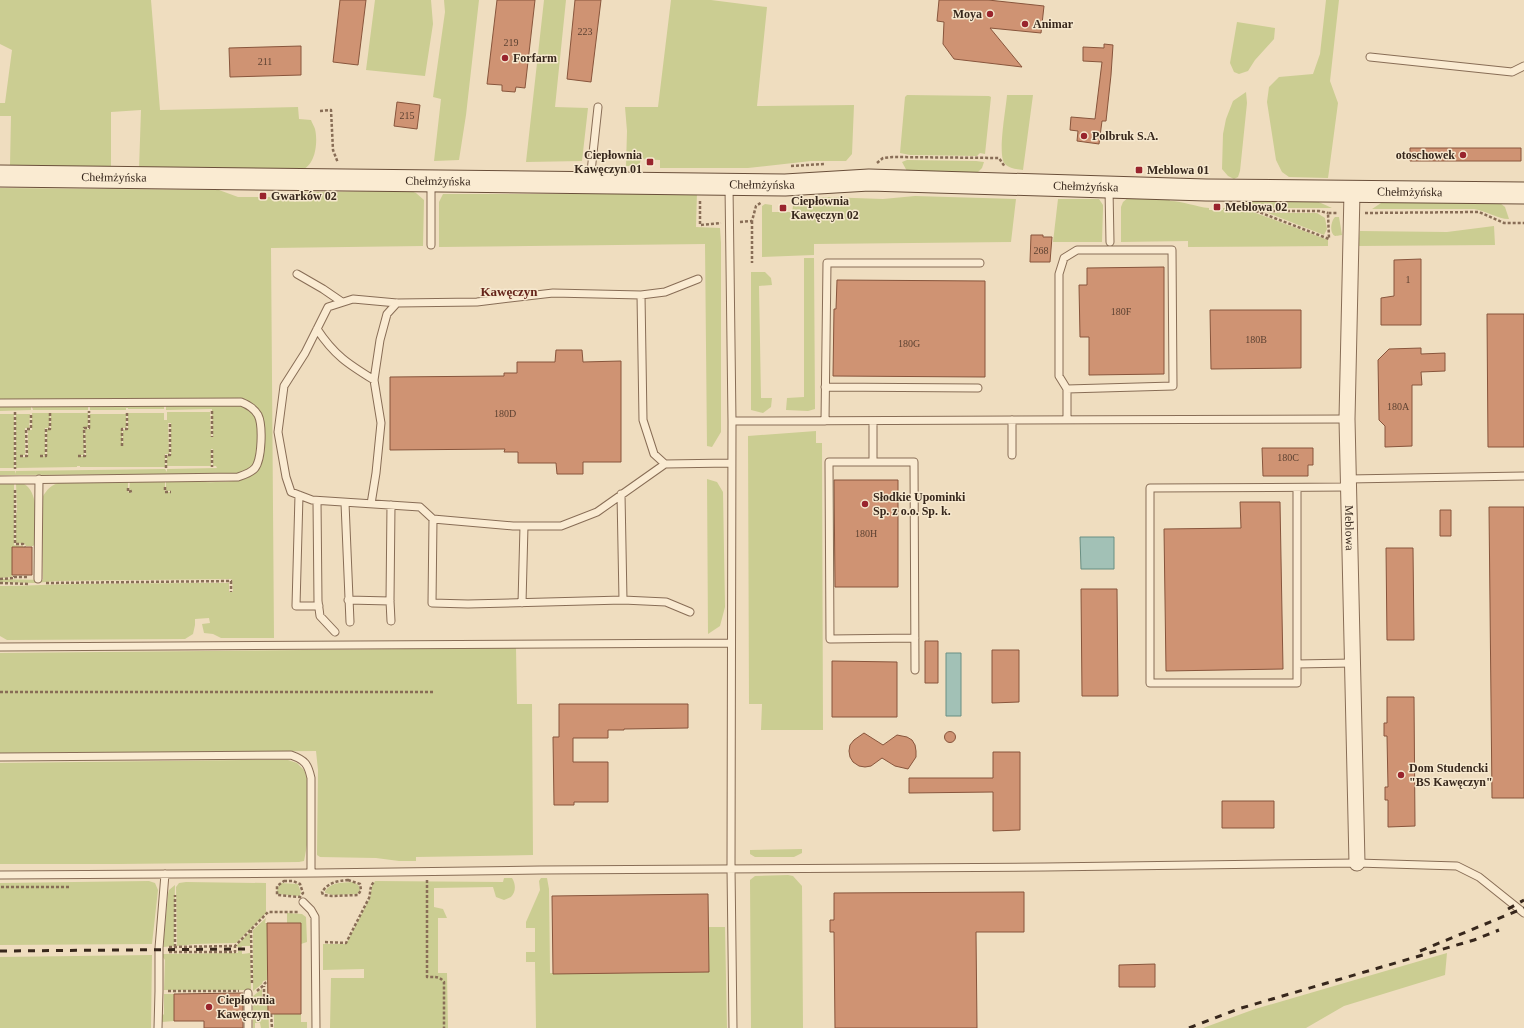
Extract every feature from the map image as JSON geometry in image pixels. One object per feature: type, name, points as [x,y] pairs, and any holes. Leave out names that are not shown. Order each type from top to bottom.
[{"type":"street","name":"Chełmżyńska","points":[[0,176],[590,183],[729,183],[785,185],[869,180],[1110,188],[1524,193]]},
{"type":"street","name":"Meblowa","points":[[1352,192],[1347,419],[1357,863]]},
{"type":"lane","points":[[1370,57],[1512,72],[1524,66]]},
{"type":"lane","points":[[590,183],[598,107]]},
{"type":"lane","points":[[431,181],[431,245]]},
{"type":"lane","points":[[729,183],[732,421],[731,868],[733,1028]]},
{"type":"lane","points":[[1110,188],[1110,242]]},
{"type":"lane","points":[[1067,389],[1173,386],[1172,250],[1077,250],[1064,258],[1059,274],[1059,376],[1067,389],[1067,420]]},
{"type":"lane","points":[[825,421],[827,263],[980,263]]},
{"type":"lane","points":[[297,274],[342,302]]},
{"type":"lane","points":[[698,278],[664,292],[641,295],[553,293],[477,302],[397,303],[353,299],[328,307],[304,353],[284,386],[278,432],[286,477],[291,492],[317,501],[420,507],[433,519],[524,526],[561,526],[597,512],[665,464],[731,462]]},
{"type":"lane","points":[[641,295],[642,420],[654,454],[665,464]]},
{"type":"lane","points":[[371,504],[381,423],[374,380],[380,340],[387,314],[397,303]]},
{"type":"lane","points":[[317,329],[327,345],[346,363],[374,380]]},
{"type":"lane","points":[[825,387],[978,388]]},
{"type":"lane","points":[[0,403],[241,402],[248,404],[259,417],[260,432],[259,461],[255,468],[238,477],[39,479],[15,476],[0,480]]},
{"type":"lane","points":[[732,421],[1347,419]]},
{"type":"lane","points":[[1012,420],[1012,455]]},
{"type":"lane","points":[[873,421],[873,462]]},
{"type":"lane","points":[[915,638],[830,639],[829,462],[914,462],[915,638],[915,670]]},
{"type":"lane","points":[[1298,488],[1297,683],[1150,683],[1150,488],[1298,488],[1348,483],[1524,476]]},
{"type":"lane","points":[[38,581],[39,479]]},
{"type":"lane","points":[[621,494],[623,600]]},
{"type":"lane","points":[[299,495],[296,606],[319,606]]},
{"type":"lane","points":[[317,501],[320,616],[335,632]]},
{"type":"lane","points":[[345,503],[350,622]]},
{"type":"lane","points":[[391,505],[391,622]]},
{"type":"lane","points":[[433,519],[432,603],[468,604],[623,600],[666,602],[690,612]]},
{"type":"lane","points":[[522,603],[524,526]]},
{"type":"lane","points":[[348,600],[390,601]]},
{"type":"lane","points":[[0,647],[731,643]]},
{"type":"lane","points":[[1297,664],[1352,663]]},
{"type":"lane","points":[[0,757],[291,755],[300,758],[308,766],[311,778],[311,873]]},
{"type":"lane","points":[[0,875],[731,868],[1045,867],[1357,863],[1457,866],[1479,877],[1524,913]]},
{"type":"lane","points":[[158,1028],[160,991],[159,950],[165,874]]},
{"type":"lane","points":[[303,902],[311,910],[315,917],[316,1028]]},
{"type":"lane","points":[[248,1028],[249,994]]},
{"type":"path","points":[[700,197],[700,225],[752,221]]},
{"type":"path","points":[[752,263],[752,221],[756,206],[762,202],[768,202]]},
{"type":"path","points":[[1255,210],[1319,211],[1328,213]]},
{"type":"path","points":[[78,456],[85,456],[84,428],[89,428],[89,402]]},
{"type":"path","points":[[122,446],[122,429],[127,429],[127,411]]},
{"type":"path","points":[[15,412],[15,544],[23,544],[25,547]]},
{"type":"path","points":[[20,456],[27,456],[26,429],[31,429],[31,412]]},
{"type":"path","points":[[40,456],[46,456],[46,429],[50,429],[50,412]]},
{"type":"path","points":[[166,472],[166,455],[170,455],[170,424],[172,424]]},
{"type":"path","points":[[212,450],[212,467]]},
{"type":"path","points":[[0,579],[14,577],[38,581]]},
{"type":"path","points":[[0,583],[38,581],[231,581],[231,592]]},
{"type":"path","points":[[0,692],[434,692]]},
{"type":"path","points":[[420,879],[434,879]]},
{"type":"path","points":[[427,879],[428,977],[442,978],[444,982],[444,1028]]},
{"type":"path","points":[[348,880],[360,884],[360,893],[352,896],[323,895],[322,892],[327,886],[336,881],[348,880]]},
{"type":"path","points":[[321,942],[346,943],[370,898],[372,884],[376,880]]},
{"type":"path","points":[[284,881],[293,881],[300,884],[302,893],[300,897],[277,895],[277,886],[284,881]]},
{"type":"path","points":[[1,887],[69,886]]},
{"type":"path","points":[[175,894],[175,947]]},
{"type":"path","points":[[159,950],[175,947],[235,946],[268,912],[304,912]]},
{"type":"path","points":[[249,994],[251,930]]},
{"type":"path","points":[[159,950],[235,952],[235,946]]},
{"type":"path","points":[[249,994],[267,982]]},
{"type":"path","points":[[264,985],[264,1002]]},
{"type":"path","points":[[160,991],[245,991],[249,994]]},
{"type":"path","points":[[271,1014],[272,1028]]},
{"type":"green space","points":[[0,0],[151,0],[160,110],[298,107],[299,119],[311,120],[315,129],[316,146],[310,164],[301,170],[139,169],[141,110],[111,112],[111,168],[10,165],[11,116],[0,116],[0,103],[5,103],[12,50],[0,44]]},
{"type":"green space","points":[[375,0],[431,0],[433,24],[425,76],[366,70]]},
{"type":"green space","points":[[444,0],[479,0],[466,115],[459,160],[434,161],[441,99],[433,97],[445,12]]},
{"type":"green space","points":[[544,0],[566,0],[555,107],[588,108],[582,161],[526,162]]},
{"type":"green space","points":[[671,0],[711,0],[767,7],[757,106],[854,105],[852,154],[846,161],[811,161],[748,168],[660,168],[660,160],[641,159],[639,166],[626,166],[627,131],[625,107],[658,107]]},
{"type":"green space","points":[[1326,0],[1339,0],[1330,81],[1338,103],[1328,178],[1289,177],[1282,172],[1276,160],[1267,102],[1269,87],[1279,77],[1313,74],[1320,54]]},
{"type":"green space","points":[[1237,22],[1275,28],[1274,39],[1255,60],[1248,71],[1239,74],[1234,72],[1230,63]]},
{"type":"green space","points":[[1246,92],[1247,103],[1240,171],[1238,177],[1234,179],[1228,176],[1222,169],[1223,134],[1226,119],[1233,101]]},
{"type":"green space","points":[[907,95],[991,97],[985,154],[980,153],[977,156],[910,155],[900,153],[905,97]]},
{"type":"green space","points":[[1007,95],[1033,95],[1023,170],[1009,167],[1005,164],[1003,159],[1002,142]]},
{"type":"green space","points":[[907,160],[984,162],[982,168],[977,173],[908,173],[902,162]]},
{"type":"green space","points":[[0,188],[219,190],[238,197],[282,197],[304,192],[411,191],[416,193],[424,200],[423,246],[271,248],[274,638],[221,638],[213,634],[204,633],[202,624],[210,623],[209,618],[195,619],[193,634],[185,639],[7,640],[0,636],[0,586],[119,583],[229,583],[229,592],[233,592],[232,579],[57,581],[34,583],[0,582],[0,579],[43,580],[42,498],[55,484],[61,482],[128,481],[128,492],[132,493],[132,491],[129,491],[130,481],[165,481],[165,492],[170,492],[166,491],[166,481],[219,482],[247,478],[256,471],[261,462],[264,427],[262,417],[258,409],[245,400],[0,400]]},
{"type":"green space","points":[[697,192],[696,227],[720,228],[721,243],[721,432],[712,447],[707,446],[705,244],[439,247],[439,202],[443,194],[630,194]]},
{"type":"green space","points":[[915,196],[1016,199],[1011,242],[814,244],[814,255],[762,257],[762,206],[765,204],[772,205],[772,212],[792,212],[795,204],[811,204],[813,199],[825,197],[883,199]]},
{"type":"green space","points":[[1129,197],[1169,197],[1170,201],[1209,208],[1209,210],[1223,210],[1223,208],[1245,209],[1328,240],[1328,246],[1188,247],[1188,241],[1121,242],[1121,207],[1123,202]]},
{"type":"green space","points":[[1264,198],[1312,199],[1332,208],[1255,208],[1244,204]]},
{"type":"green space","points":[[1058,199],[1099,199],[1103,205],[1102,242],[1053,242]]},
{"type":"green space","points":[[1387,199],[1500,203],[1505,207],[1509,219],[1500,218],[1474,209],[1372,209]]},
{"type":"green space","points":[[1268,213],[1317,213],[1325,218],[1327,229],[1324,235]]},
{"type":"green space","points":[[1335,217],[1339,217],[1342,235],[1335,236],[1331,230]]},
{"type":"green space","points":[[1494,226],[1495,245],[1358,246],[1360,231],[1447,232]]},
{"type":"green space","points":[[804,258],[814,258],[815,409],[808,411],[786,410],[787,398],[804,397]]},
{"type":"green space","points":[[751,272],[765,272],[771,278],[772,285],[759,286],[761,398],[772,398],[771,407],[763,413],[751,410]]},
{"type":"green space","points":[[88,405],[88,410],[33,410],[31,407],[31,410],[0,411],[0,406]]},
{"type":"green space","points":[[90,405],[241,405],[254,414],[258,425],[259,440],[256,461],[249,470],[234,474],[0,475],[0,471],[15,471],[16,474],[16,471],[165,469],[167,472],[167,469],[217,468],[216,466],[213,466],[213,449],[211,449],[211,466],[167,466],[167,456],[171,456],[171,423],[168,423],[169,454],[165,454],[165,467],[77,466],[16,468],[16,414],[30,414],[29,428],[25,428],[25,455],[20,455],[20,457],[28,457],[28,430],[32,430],[32,413],[50,413],[49,428],[45,428],[45,455],[40,456],[47,456],[47,429],[51,429],[51,413],[88,413],[88,427],[84,427],[84,455],[79,456],[86,456],[85,429],[90,429],[90,414],[126,414],[126,428],[122,428],[122,446],[123,430],[128,430],[128,413],[164,413],[164,420],[167,420],[167,412],[210,412],[211,437],[213,437],[212,409],[166,410],[166,406],[164,406],[164,409],[126,408],[126,410],[90,410]]},
{"type":"green space","points":[[0,414],[14,414],[14,468],[0,468]]},
{"type":"green space","points":[[816,431],[816,443],[822,443],[823,730],[761,730],[762,704],[749,704],[748,436]]},
{"type":"green space","points":[[707,479],[717,482],[723,492],[725,607],[720,626],[708,634]]},
{"type":"green space","points":[[0,482],[14,482],[14,545],[23,547],[12,548],[12,577],[0,578]]},
{"type":"green space","points":[[16,482],[24,484],[30,489],[33,497],[36,516],[36,543],[33,546],[26,546],[25,544],[16,543]]},
{"type":"green space","points":[[516,648],[517,704],[532,704],[533,855],[416,857],[416,861],[399,861],[376,858],[320,857],[317,855],[318,770],[316,751],[0,753],[0,653]]},
{"type":"green space","points":[[288,760],[297,763],[304,770],[308,780],[307,845],[304,861],[0,864],[0,763]]},
{"type":"green space","points":[[802,849],[802,853],[794,857],[755,857],[750,854],[750,850]]},
{"type":"green space","points":[[755,876],[793,876],[802,886],[803,1028],[751,1028],[750,880]]},
{"type":"green space","points":[[504,878],[512,878],[515,888],[511,897],[504,900],[496,897],[493,887],[434,888],[434,907],[443,909],[447,918],[438,918],[438,973],[447,973],[448,1028],[330,1028],[331,978],[364,978],[364,969],[323,970],[323,944],[346,944],[370,898],[372,886],[375,881],[503,882]]},
{"type":"green space","points":[[541,878],[547,878],[549,889],[550,973],[709,972],[708,927],[725,927],[727,1028],[536,1028],[535,962],[526,962],[526,952],[535,952],[535,928],[526,928],[526,922],[540,890],[539,881]]},
{"type":"green space","points":[[149,881],[155,883],[158,890],[152,944],[0,945],[0,883]]},
{"type":"green space","points":[[354,882],[359,886],[360,890],[357,894],[333,895],[325,893],[328,888],[335,884]]},
{"type":"green space","points":[[179,883],[266,883],[266,913],[236,943],[177,946],[176,887]]},
{"type":"green space","points":[[281,883],[298,884],[301,893],[299,896],[278,894],[277,891]]},
{"type":"green space","points":[[175,885],[174,946],[163,947],[168,894],[169,890]]},
{"type":"green space","points":[[287,913],[302,914],[306,917],[307,942],[301,944],[301,923],[287,923]]},
{"type":"green space","points":[[266,918],[267,980],[263,981],[262,984],[253,991],[253,930]]},
{"type":"green space","points":[[250,932],[251,991],[164,990],[165,960],[162,956],[163,954],[238,953],[238,951],[242,951],[242,954],[250,953],[250,946],[242,946],[241,948],[236,946]]},
{"type":"green space","points":[[1447,953],[1445,975],[1344,1006],[1306,1028],[1203,1028],[1255,1009]]},
{"type":"green space","points":[[152,955],[151,1028],[0,1028],[0,957]]},
{"type":"green space","points":[[262,989],[262,1003],[268,1003],[269,1028],[261,1028],[260,1023],[255,1023],[255,1028],[253,1028],[253,996]]},
{"type":"green space","points":[[164,994],[174,994],[174,1021],[162,1022],[162,1016],[164,1014]]},
{"type":"green space","points":[[274,1014],[301,1014],[301,1022],[307,1022],[307,1028],[274,1028]]},
{"type":"water","points":[[1080,537],[1114,537],[1114,569],[1081,569]]},
{"type":"water","points":[[946,653],[961,653],[961,716],[946,716]]},
{"type":"building","points":[[340,0],[366,0],[358,65],[333,62]]},
{"type":"building","points":[[497,0],[535,0],[525,88],[516,87],[515,92],[502,91],[502,85],[487,84]]},
{"type":"building","points":[[575,0],[601,0],[591,82],[567,79]]},
{"type":"building","points":[[939,0],[988,0],[1044,6],[1041,33],[990,28],[1022,67],[954,59],[943,44],[944,22],[937,21]]},
{"type":"building","points":[[1104,44],[1113,45],[1106,121],[1102,121],[1099,144],[1077,141],[1078,131],[1070,130],[1071,117],[1095,119],[1102,62],[1083,61],[1083,47],[1104,48]]},
{"type":"building","points":[[301,46],[301,75],[230,77],[229,48]]},
{"type":"building","points":[[397,102],[420,105],[417,129],[394,126]]},
{"type":"building","points":[[1410,148],[1521,148],[1521,161],[1410,161]]},
{"type":"building","points":[[1031,235],[1052,237],[1050,262],[1030,262]]},
{"type":"building","points":[[1421,259],[1421,325],[1381,325],[1381,298],[1394,296],[1394,260]]},
{"type":"building","points":[[1164,267],[1164,374],[1089,375],[1089,337],[1080,337],[1079,285],[1087,285],[1087,268]]},
{"type":"building","points":[[837,280],[985,281],[985,377],[833,376],[834,309],[836,309]]},
{"type":"building","points":[[1210,310],[1301,310],[1301,368],[1211,369]]},
{"type":"building","points":[[1487,314],[1524,314],[1524,447],[1488,447]]},
{"type":"building","points":[[1421,348],[1421,354],[1445,353],[1445,371],[1421,372],[1422,385],[1412,385],[1412,446],[1385,447],[1385,426],[1379,420],[1378,360],[1389,349]]},
{"type":"building","points":[[556,350],[582,350],[583,362],[621,361],[621,462],[583,462],[583,474],[557,474],[556,463],[518,463],[518,452],[504,452],[505,449],[390,450],[390,377],[504,376],[504,373],[517,373],[517,362],[555,362]]},
{"type":"building","points":[[1262,448],[1313,448],[1313,465],[1308,465],[1308,476],[1263,476]]},
{"type":"building","points":[[834,480],[898,480],[898,587],[835,587]]},
{"type":"building","points":[[1240,502],[1280,502],[1283,669],[1166,671],[1164,529],[1241,528]]},
{"type":"building","points":[[1489,507],[1524,507],[1524,798],[1492,798]]},
{"type":"building","points":[[1440,510],[1451,510],[1451,536],[1440,536]]},
{"type":"building","points":[[12,547],[32,547],[32,575],[12,575]]},
{"type":"building","points":[[1386,548],[1413,548],[1414,640],[1387,640]]},
{"type":"building","points":[[1081,589],[1117,589],[1118,696],[1082,696]]},
{"type":"building","points":[[925,641],[938,641],[938,683],[925,683]]},
{"type":"building","points":[[992,650],[1019,650],[1019,702],[992,703]]},
{"type":"building","points":[[832,661],[897,662],[897,717],[832,717]]},
{"type":"building","points":[[1387,697],[1414,697],[1415,826],[1388,827],[1388,800],[1385,800],[1385,787],[1388,787],[1387,736],[1384,736],[1384,723],[1387,723]]},
{"type":"building","points":[[559,704],[688,704],[688,728],[608,730],[608,738],[573,738],[573,762],[608,762],[608,802],[574,802],[574,805],[554,805],[553,737],[559,737]]},
{"type":"building","points":[[950,731],[954,733],[956,737],[954,741],[950,743],[946,741],[944,737],[946,733]]},
{"type":"building","points":[[864,733],[883,745],[897,735],[907,737],[912,740],[915,745],[916,757],[908,769],[895,766],[882,758],[871,766],[859,766],[853,762],[849,751],[850,745],[854,740]]},
{"type":"building","points":[[993,752],[1020,752],[1020,830],[993,831],[993,792],[909,793],[909,778],[993,778]]},
{"type":"building","points":[[1222,801],[1274,801],[1274,828],[1222,828]]},
{"type":"building","points":[[1024,892],[1024,932],[976,932],[977,1028],[835,1028],[834,932],[830,932],[830,920],[834,920],[834,893]]},
{"type":"building","points":[[708,894],[709,972],[553,974],[552,896]]},
{"type":"building","points":[[267,923],[301,923],[301,1014],[268,1014]]},
{"type":"building","points":[[1155,964],[1155,987],[1119,987],[1119,965]]},
{"type":"building","name":"Ciepłownia Kawęczyn","points":[[243,993],[243,1028],[204,1028],[204,1021],[174,1021],[174,994]]},
{"type":"railway","points":[[1508,909],[1524,900]]},
{"type":"railway","points":[[1420,951],[1524,908]]},
{"type":"railway","points":[[1189,1028],[1238,1009],[1474,940],[1499,930]]},
{"type":"railway","points":[[0,951],[245,949]]},
{"type":"place","name":"Moya","points":[[990,14]]},
{"type":"place","name":"Animar","points":[[1025,24]]},
{"type":"place","name":"Forfarm","points":[[505,58]]},
{"type":"place","name":"Polbruk S.A.","points":[[1084,136]]},
{"type":"place","name":"otoschowek","points":[[1463,155]]},
{"type":"place","name":"Ciepłownia Kawęczyn 01","points":[[650,162]]},
{"type":"place","name":"Meblowa 01","points":[[1139,170]]},
{"type":"place","name":"Gwarków 02","points":[[263,196]]},
{"type":"place","name":"Meblowa 02","points":[[1217,207]]},
{"type":"place","name":"Ciepłownia Kawęczyn 02","points":[[783,208]]},
{"type":"place","name":"Słodkie Upominki Sp. z o.o. Sp. k.","points":[[865,504]]},
{"type":"place","name":"Dom Studencki \"BS Kawęczyn\"","points":[[1401,775]]},
{"type":"place","name":"Ciepłownia Kawęczyn","points":[[209,1007]]},
{"type":"district","name":"Kawęczyn","points":[[509,291]]}]
